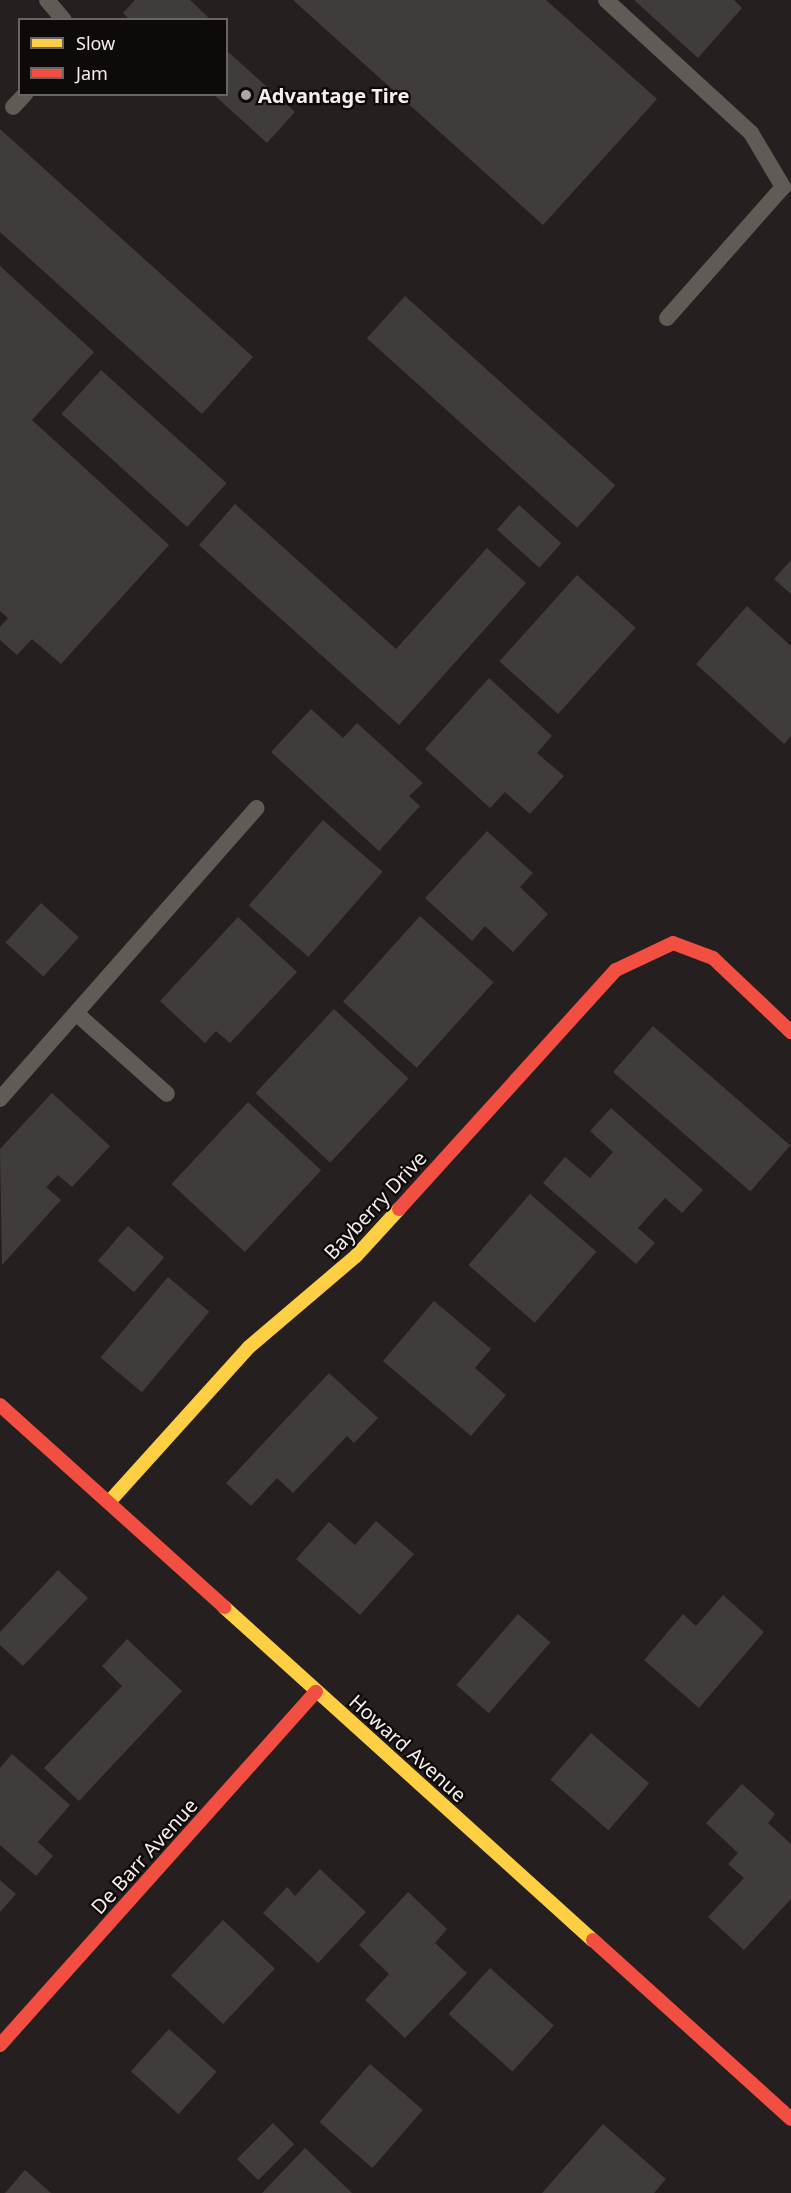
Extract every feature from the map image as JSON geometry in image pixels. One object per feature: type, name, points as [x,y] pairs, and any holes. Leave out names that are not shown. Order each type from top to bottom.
[{"type":"street","name":"Bayberry Drive","points":[[109,1502],[249,1347],[356,1256],[608,978],[639,956],[673,944],[712,958],[791,1032]]},
{"type":"street","name":"Howard Avenue","points":[[0,1405],[791,2119]]},
{"type":"street","name":"De Barr Avenue","points":[[0,2046],[316,1692]]},
{"type":"lane","points":[[47,0],[62,18]]},
{"type":"lane","points":[[606,0],[751,133],[783,187],[667,318]]},
{"type":"lane","points":[[0,1100],[257,808]]},
{"type":"lane","points":[[77,1014],[167,1094]]},
{"type":"building","points":[[135,0],[190,0],[209,18],[128,18],[123,13]]},
{"type":"building","points":[[293,0],[546,0],[657,99],[543,225]]},
{"type":"building","points":[[634,0],[734,0],[742,8],[698,58]]},
{"type":"building","points":[[228,52],[295,112],[267,143],[215,96],[228,96]]},
{"type":"building","points":[[0,129],[253,357],[202,414],[0,232]]},
{"type":"building","points":[[0,266],[94,352],[32,420],[169,545],[61,664],[32,639],[17,655],[0,640],[0,627],[8,618],[0,611]]},
{"type":"building","points":[[405,296],[615,485],[577,528],[367,338]]},
{"type":"building","points":[[101,370],[227,483],[187,527],[62,414]]},
{"type":"building","points":[[235,504],[396,649],[487,548],[526,583],[399,725],[199,545]]},
{"type":"building","points":[[519,505],[561,543],[539,568],[497,530]]},
{"type":"building","points":[[791,560],[791,594],[774,579]]},
{"type":"building","points":[[577,575],[636,628],[558,714],[499,661]]},
{"type":"building","points":[[747,606],[791,646],[791,736],[784,744],[696,664]]},
{"type":"building","points":[[489,678],[552,736],[537,753],[564,776],[530,814],[505,792],[490,808],[425,749]]},
{"type":"building","points":[[311,709],[343,738],[357,723],[423,783],[409,796],[420,806],[379,851],[271,752]]},
{"type":"building","points":[[323,820],[383,872],[308,957],[249,905]]},
{"type":"building","points":[[487,831],[533,873],[520,887],[548,914],[513,952],[485,926],[472,941],[425,898]]},
{"type":"building","points":[[41,903],[79,937],[43,977],[6,942]]},
{"type":"building","points":[[420,916],[494,982],[417,1068],[343,1001]]},
{"type":"building","points":[[238,917],[297,972],[230,1043],[216,1031],[205,1043],[160,1001]]},
{"type":"building","points":[[334,1009],[409,1079],[330,1163],[256,1093]]},
{"type":"building","points":[[653,1026],[790,1145],[750,1191],[613,1072]]},
{"type":"building","points":[[52,1093],[110,1146],[72,1187],[58,1175],[46,1187],[61,1200],[2,1265],[0,1149]]},
{"type":"building","points":[[248,1102],[321,1170],[245,1252],[172,1184]]},
{"type":"building","points":[[611,1108],[703,1190],[682,1213],[665,1198],[638,1228],[655,1243],[636,1264],[543,1183],[565,1157],[590,1178],[613,1152],[590,1131]]},
{"type":"building","points":[[530,1194],[596,1252],[535,1323],[468,1265]]},
{"type":"building","points":[[128,1226],[164,1257],[134,1292],[98,1261]]},
{"type":"building","points":[[168,1277],[209,1312],[142,1392],[101,1357]]},
{"type":"building","points":[[434,1301],[491,1349],[475,1368],[506,1395],[471,1436],[383,1361]]},
{"type":"building","points":[[329,1373],[378,1418],[354,1443],[347,1436],[293,1493],[277,1478],[251,1506],[226,1483]]},
{"type":"building","points":[[376,1521],[414,1554],[360,1615],[296,1559],[329,1522],[355,1545]]},
{"type":"building","points":[[58,1570],[88,1598],[23,1666],[0,1645],[0,1632]]},
{"type":"building","points":[[723,1595],[764,1632],[699,1708],[644,1660],[683,1614],[696,1626]]},
{"type":"building","points":[[518,1614],[550,1642],[489,1713],[456,1685]]},
{"type":"building","points":[[127,1639],[182,1691],[79,1801],[44,1768],[122,1686],[102,1666]]},
{"type":"building","points":[[591,1733],[649,1784],[608,1830],[550,1780]]},
{"type":"building","points":[[12,1754],[70,1805],[38,1842],[53,1856],[36,1876],[0,1845],[0,1768]]},
{"type":"building","points":[[742,1784],[775,1814],[768,1823],[791,1844],[791,1899],[744,1950],[708,1917],[744,1878],[728,1864],[738,1853],[706,1823]]},
{"type":"building","points":[[320,1869],[366,1912],[318,1963],[263,1913],[287,1887],[295,1896]]},
{"type":"building","points":[[0,1880],[16,1894],[0,1912]]},
{"type":"building","points":[[408,1892],[447,1929],[435,1943],[467,1973],[405,2038],[365,2000],[389,1974],[359,1945]]},
{"type":"building","points":[[223,1920],[275,1968],[223,2024],[171,1976]]},
{"type":"building","points":[[490,1968],[554,2026],[512,2072],[449,2014]]},
{"type":"building","points":[[169,2029],[217,2072],[178,2114],[131,2071]]},
{"type":"building","points":[[370,2064],[423,2110],[372,2168],[319,2122]]},
{"type":"building","points":[[273,2123],[294,2144],[258,2180],[237,2159]]},
{"type":"building","points":[[603,2124],[666,2179],[654,2193],[542,2193]]},
{"type":"building","points":[[305,2148],[352,2193],[262,2193]]},
{"type":"building","points":[[25,2170],[51,2193],[5,2193]]},
{"type":"traffic: slow","points":[[109,1502],[249,1347],[356,1256],[399,1209]]},
{"type":"traffic: slow","points":[[224,1607],[593,1940]]},
{"type":"traffic: jam","points":[[399,1209],[616,970],[673,943],[713,958],[791,1032]]},
{"type":"traffic: jam","points":[[0,1405],[224,1607]]},
{"type":"traffic: jam","points":[[0,2045],[316,1692]]},
{"type":"traffic: jam","points":[[593,1940],[791,2119]]},
{"type":"place","name":"Advantage Tire","points":[[246,95]]}]
